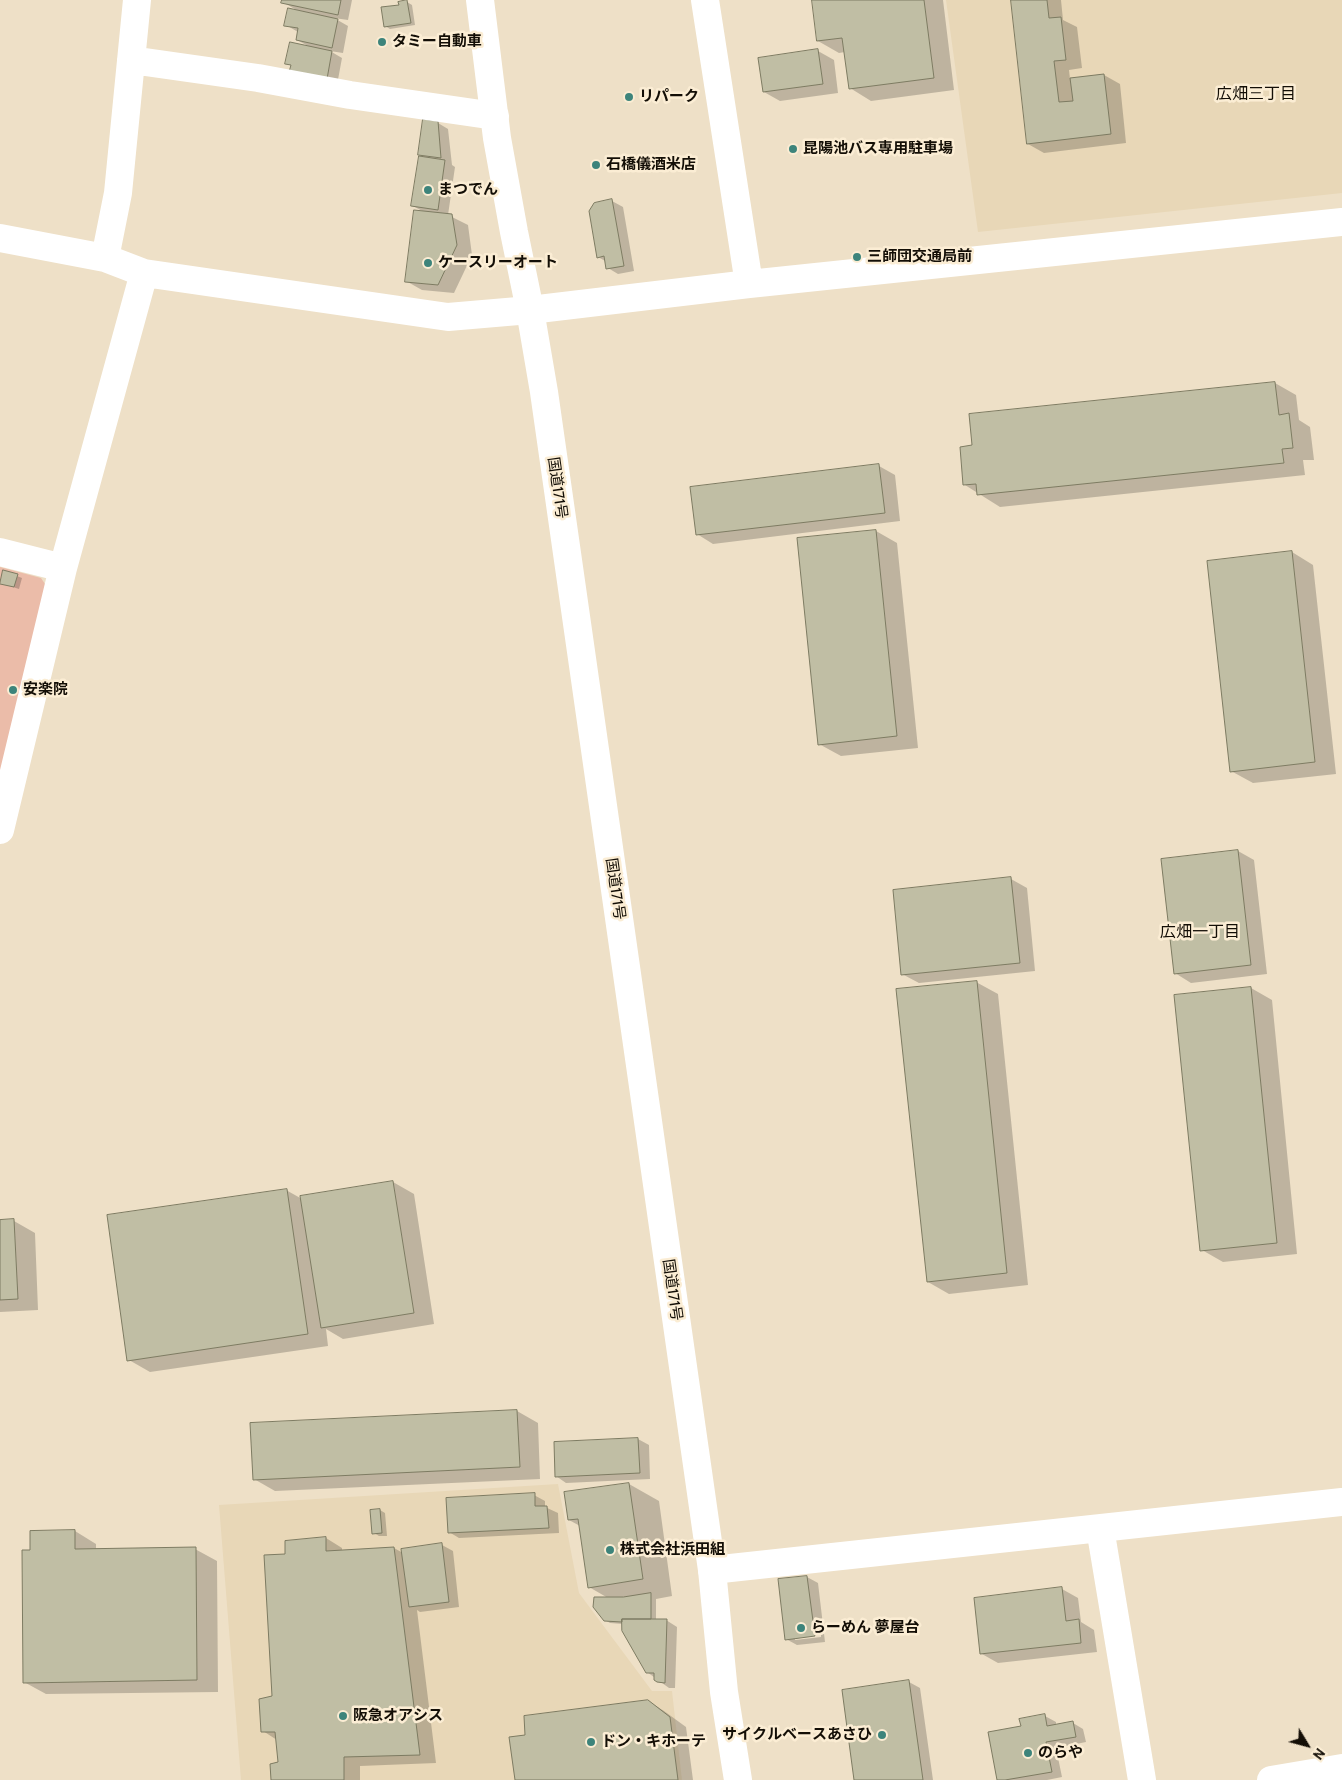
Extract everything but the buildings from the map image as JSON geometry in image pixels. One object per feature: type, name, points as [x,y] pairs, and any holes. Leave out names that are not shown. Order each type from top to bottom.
[{"type":"main road","points":[[105,258],[118,194],[136,0]]},
{"type":"main road","name":"国道171号","points":[[480,0],[495,116],[514,232],[544,392],[712,1570],[724,1692],[738,1780]]},
{"type":"main road","points":[[705,0],[748,284]]},
{"type":"main road","points":[[131,60],[258,78],[350,95],[495,116]]},
{"type":"main road","points":[[0,238],[105,258],[144,274],[448,317],[530,310],[748,284],[1342,222]]},
{"type":"main road","points":[[0,830],[62,568],[144,274]]},
{"type":"main road","points":[[0,552],[62,568]]},
{"type":"main road","points":[[712,1570],[1342,1502]]},
{"type":"main road","points":[[1100,1528],[1142,1780]]},
{"type":"main road","points":[[1271,1780],[1342,1768]]},
{"type":"shaded area","points":[[946,0],[1342,0],[1342,193],[978,232]]},
{"type":"shaded area","name":"安楽院","points":[[0,567],[41,578],[49,590],[0,787]]},
{"type":"shaded area","points":[[558,1484],[579,1593],[652,1691],[672,1691],[682,1780],[241,1780],[219,1505]]},
{"type":"place","name":"タミー自動車","points":[[382,42]]},
{"type":"place","name":"リパーク","points":[[629,97]]},
{"type":"place","name":"昆陽池バス専用駐車場","points":[[793,149]]},
{"type":"place","name":"石橋儀酒米店","points":[[596,165]]},
{"type":"place","name":"まつでん","points":[[428,190]]},
{"type":"place","name":"三師団交通局前","points":[[857,257]]},
{"type":"place","name":"ケースリーオート","points":[[428,263]]},
{"type":"place","name":"安楽院","points":[[13,690]]},
{"type":"place","name":"株式会社浜田組","points":[[610,1550]]},
{"type":"place","name":"らーめん 夢屋台","points":[[801,1628]]},
{"type":"place","name":"阪急オアシス","points":[[343,1716]]},
{"type":"place","name":"サイクルベースあさひ","points":[[882,1735]]},
{"type":"place","name":"ドン・キホーテ","points":[[591,1742]]},
{"type":"place","name":"のらや","points":[[1028,1753]]},
{"type":"district","name":"広畑三丁目","points":[[1256,94]]},
{"type":"district","name":"広畑一丁目","points":[[1200,932]]}]
